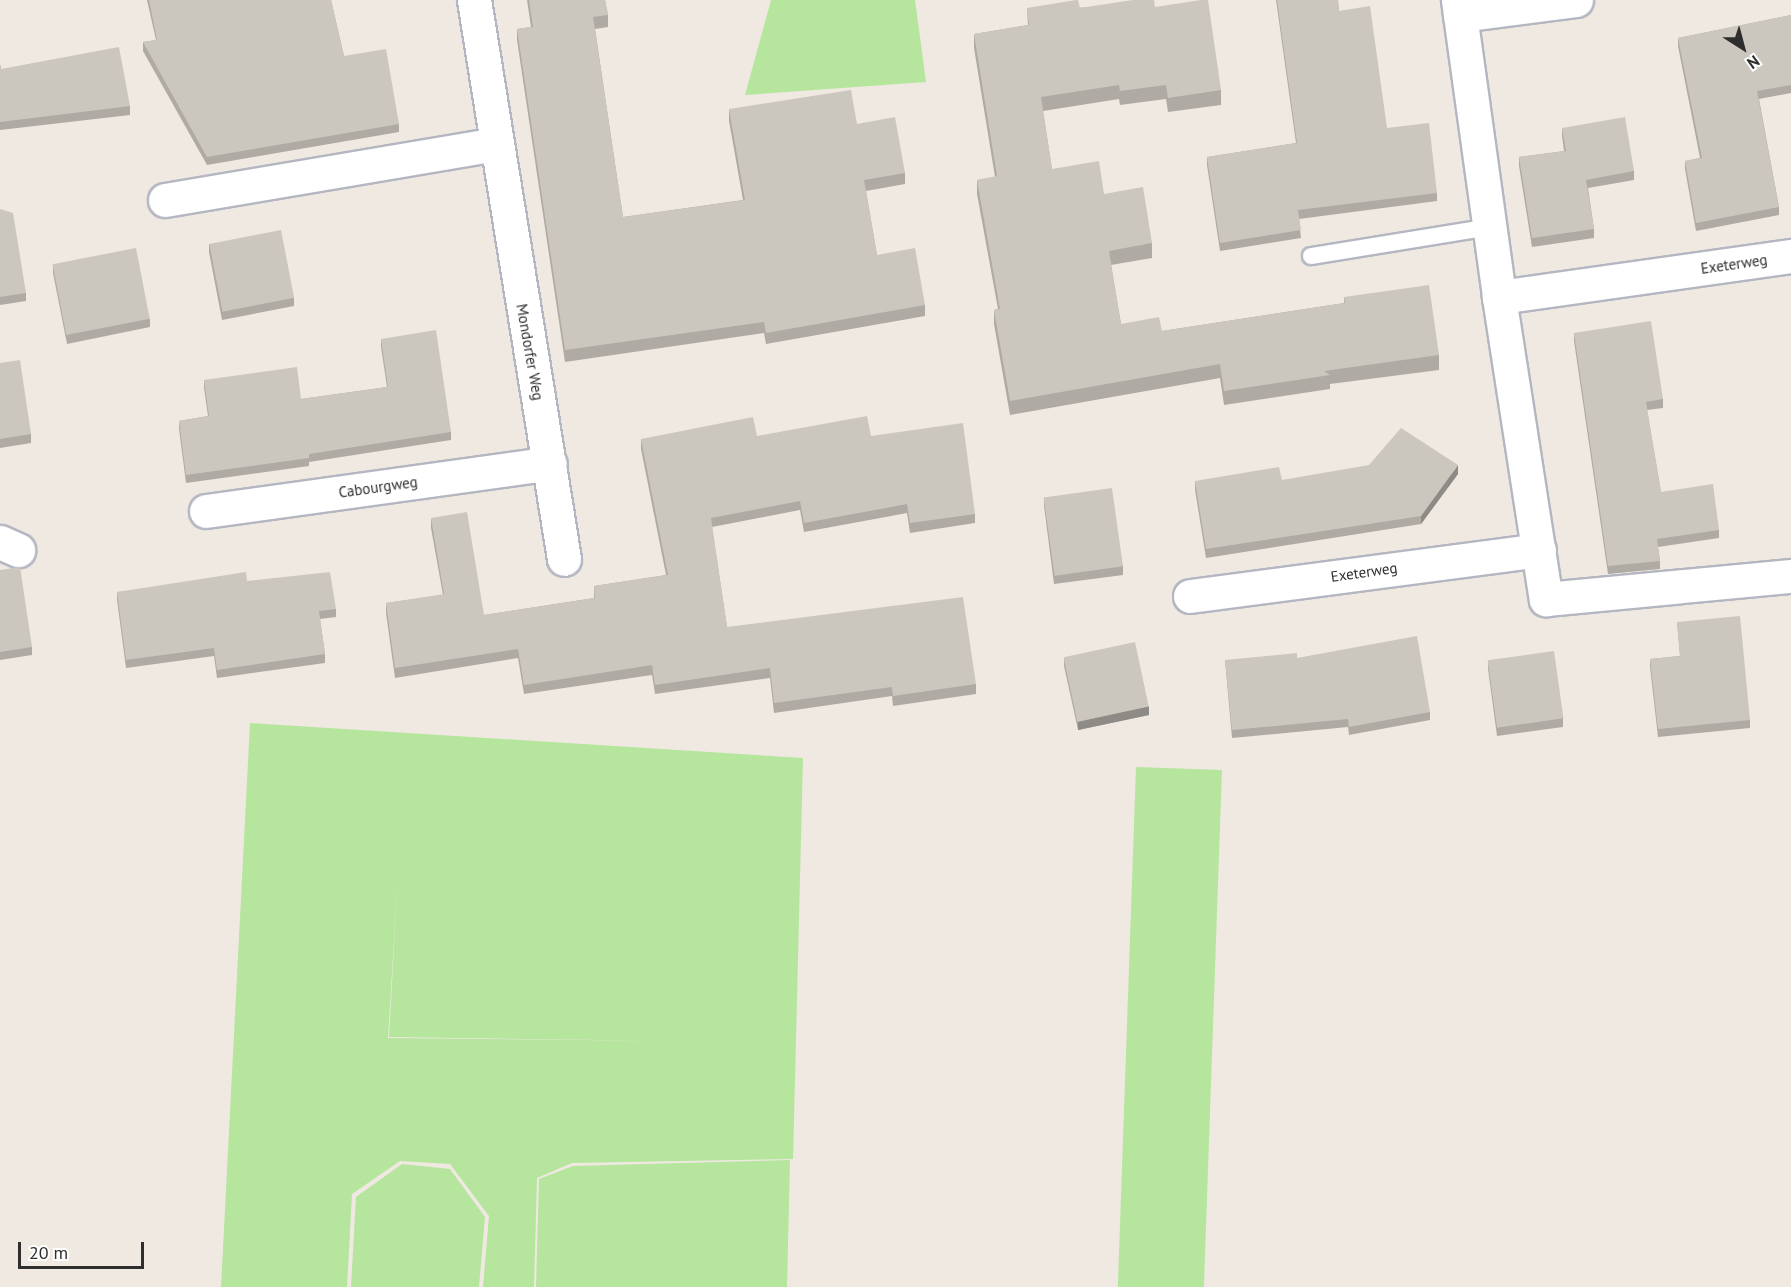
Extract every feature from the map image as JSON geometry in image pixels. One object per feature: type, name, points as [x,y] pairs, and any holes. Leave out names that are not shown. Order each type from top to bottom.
[{"type":"street","name":"Mondorfer Weg","points":[[474,0],[564,560]]},
{"type":"street","points":[[1576,0],[1459,8],[1499,297],[1546,599],[1791,576]]},
{"type":"street","points":[[165,200],[496,144]]},
{"type":"street","name":"Exeterweg","points":[[1499,297],[1791,256]]},
{"type":"street","name":"Cabourgweg","points":[[206,511],[550,464]]},
{"type":"street","name":"Exeterweg","points":[[1190,596],[1539,550]]},
{"type":"lane","points":[[1311,256],[1491,227]]},
{"type":"green space","points":[[771,0],[915,0],[926,82],[745,95]]},
{"type":"green space","points":[[250,723],[803,758],[793,1159],[572,1163],[537,1178],[534,1287],[483,1287],[489,1216],[450,1164],[400,1161],[352,1194],[347,1287],[221,1287]],"holes":[[[398,874],[389,1037],[678,1041],[388,1038]]]},
{"type":"green space","points":[[1136,767],[1222,770],[1204,1287],[1118,1287]]},
{"type":"green space","points":[[790,1160],[787,1287],[536,1287],[539,1179],[573,1166]]},
{"type":"green space","points":[[402,1164],[450,1169],[485,1217],[479,1287],[351,1287],[356,1197]]},
{"type":"building","points":[[149,0],[331,0],[344,56],[386,49],[399,124],[207,157],[143,42],[157,40]]},
{"type":"building","points":[[529,0],[605,0],[608,15],[593,17],[623,217],[745,200],[729,109],[851,90],[857,124],[895,117],[905,173],[864,180],[877,255],[915,248],[925,305],[766,333],[764,322],[565,350],[517,29],[533,27]]},
{"type":"building","points":[[1078,0],[1080,8],[1133,0],[1154,0],[1155,7],[1208,0],[1221,90],[1168,98],[1166,85],[1120,91],[1119,85],[1041,97],[1052,169],[1099,161],[1104,194],[1143,187],[1152,243],[1109,251],[1121,324],[1159,317],[1162,331],[1345,303],[1344,297],[1429,285],[1439,355],[1324,371],[1330,375],[1224,391],[1220,364],[1010,401],[994,310],[1000,309],[977,180],[997,176],[974,34],[1029,25],[1027,8]]},
{"type":"building","points":[[1277,0],[1338,0],[1339,11],[1370,6],[1387,128],[1429,123],[1437,193],[1298,210],[1301,230],[1220,243],[1207,157],[1297,143]]},
{"type":"building","points":[[1791,15],[1791,85],[1757,91],[1779,207],[1696,223],[1685,161],[1702,158],[1678,38]]},
{"type":"building","points":[[119,47],[130,106],[0,122],[0,64],[1,69]]},
{"type":"building","points":[[1625,117],[1634,171],[1586,180],[1594,229],[1532,238],[1519,157],[1566,151],[1562,128]]},
{"type":"building","points":[[0,209],[13,213],[26,293],[0,297]]},
{"type":"building","points":[[281,230],[294,298],[223,312],[209,244]]},
{"type":"building","points":[[136,248],[150,319],[66,335],[53,264]]},
{"type":"building","points":[[1651,321],[1663,399],[1646,402],[1661,492],[1713,484],[1719,530],[1657,539],[1660,561],[1608,566],[1574,333]]},
{"type":"building","points":[[436,330],[451,432],[309,454],[309,458],[186,475],[179,421],[209,416],[204,380],[297,367],[301,399],[388,387],[381,339]]},
{"type":"building","points":[[20,360],[31,434],[0,439],[0,363]]},
{"type":"building","points":[[867,416],[871,436],[963,423],[975,514],[910,523],[907,504],[804,523],[800,501],[711,518],[727,627],[963,597],[976,684],[893,696],[892,687],[774,703],[770,668],[655,685],[652,665],[524,685],[518,649],[395,668],[386,603],[444,594],[431,518],[467,512],[484,615],[595,598],[594,586],[668,575],[641,439],[753,417],[757,436]]},
{"type":"building","points":[[1401,428],[1458,465],[1421,516],[1206,549],[1195,481],[1279,467],[1282,480],[1369,465]]},
{"type":"building","points":[[1112,488],[1123,566],[1055,576],[1044,498]]},
{"type":"building","points":[[20,567],[32,647],[0,652],[0,570]]},
{"type":"building","points":[[246,572],[247,581],[330,572],[336,609],[319,611],[325,654],[217,670],[214,648],[126,660],[117,592]]},
{"type":"building","points":[[1740,616],[1750,720],[1658,729],[1650,659],[1680,656],[1677,622]]},
{"type":"building","points":[[1417,636],[1430,712],[1349,727],[1348,719],[1232,730],[1225,660],[1297,653],[1297,658]]},
{"type":"building","points":[[1135,642],[1149,707],[1077,722],[1064,657]]},
{"type":"building","points":[[1554,651],[1563,718],[1497,728],[1488,660]]}]
